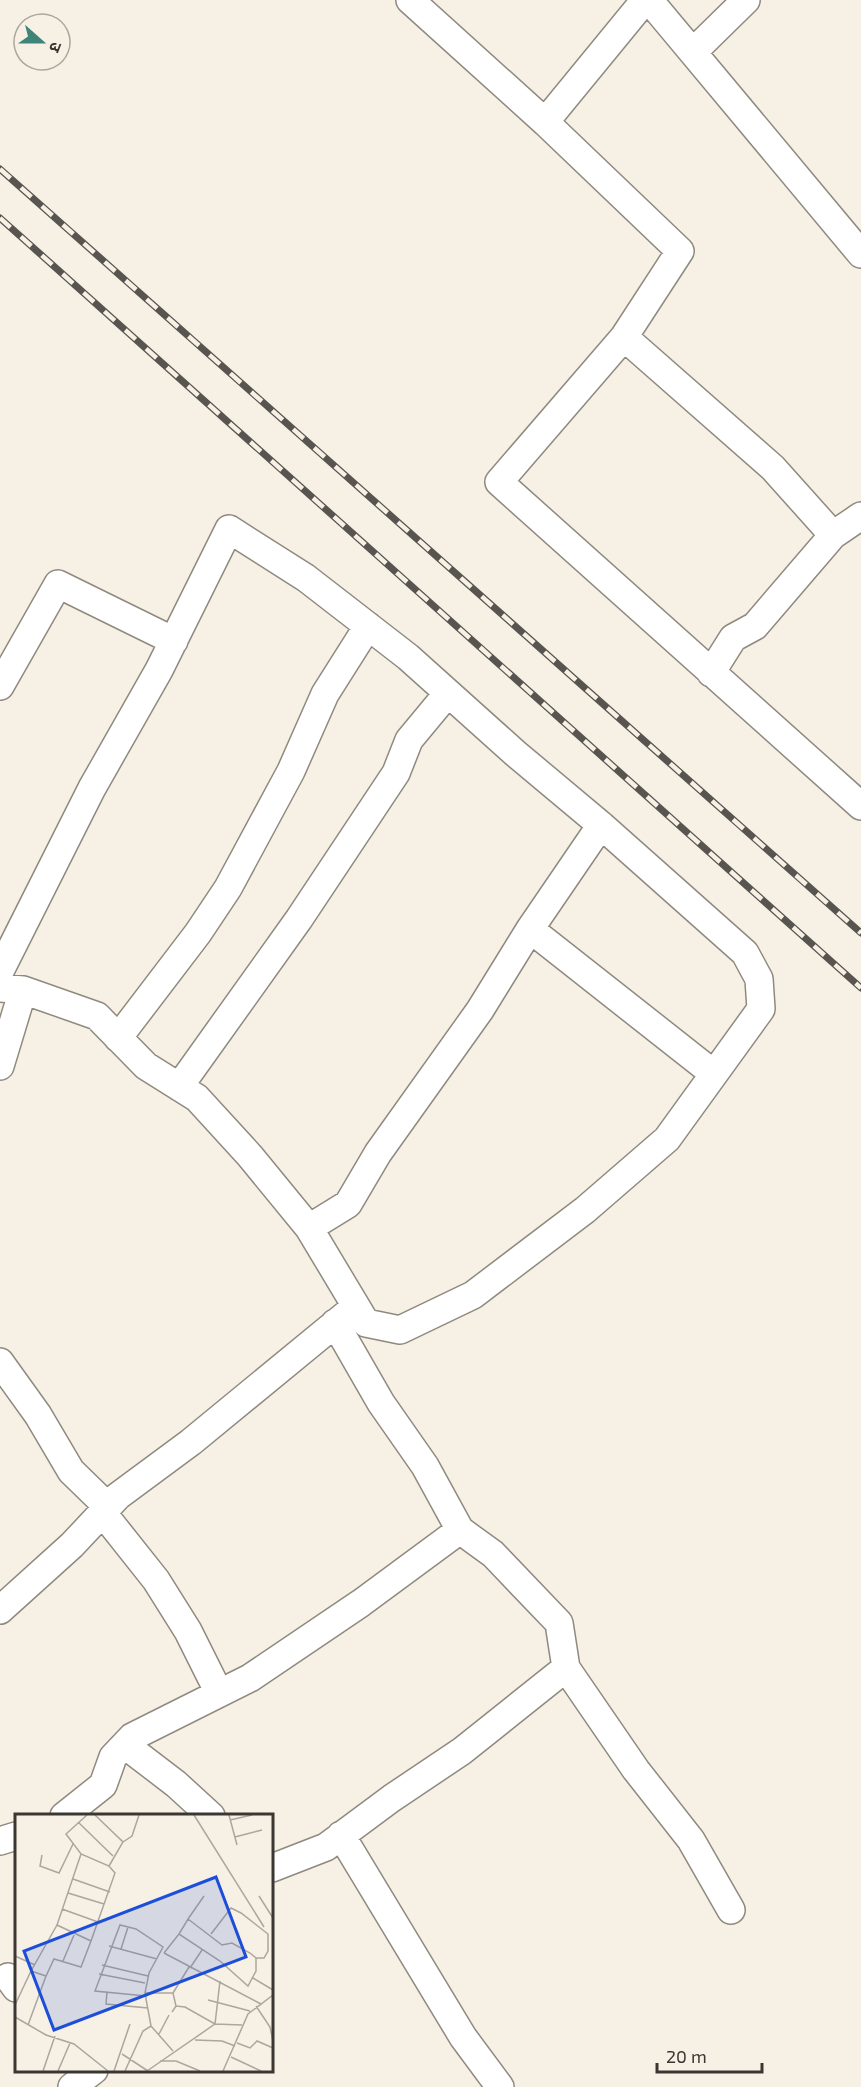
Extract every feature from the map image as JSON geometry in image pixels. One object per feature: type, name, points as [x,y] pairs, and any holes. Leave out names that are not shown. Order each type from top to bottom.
[{"type":"street","points":[[410,0],[545,122],[680,251],[624,337],[500,482],[861,806]]},
{"type":"street","points":[[545,122],[647,0],[861,254]]},
{"type":"street","points":[[693,52],[746,0]]},
{"type":"street","points":[[624,337],[773,468],[833,534]]},
{"type":"street","points":[[711,673],[733,638],[754,626],[833,534],[861,516]]},
{"type":"street","points":[[0,971],[92,788],[174,641],[229,529],[306,578],[408,657],[745,953],[759,979],[761,1009],[667,1139],[585,1210],[473,1295],[400,1330],[366,1323],[309,1228],[250,1156],[197,1098],[146,1066],[97,1016],[12,989],[0,1066]]},
{"type":"street","points":[[0,686],[58,584],[174,641]]},
{"type":"street","points":[[118,1038],[198,933],[228,888],[291,771],[325,694],[368,626]]},
{"type":"street","points":[[179,1087],[234,1006],[299,919],[396,773],[409,740],[448,693]]},
{"type":"street","points":[[309,1228],[348,1204],[378,1153],[480,1010],[530,929],[601,825]]},
{"type":"street","points":[[530,929],[714,1074]]},
{"type":"street","points":[[0,1610],[72,1545],[118,1496],[191,1442],[356,1307]]},
{"type":"street","points":[[335,1323],[381,1402],[425,1466],[460,1530],[492,1554],[559,1623],[566,1668],[636,1770],[691,1840],[731,1910]]},
{"type":"street","points":[[0,1362],[38,1415],[71,1471],[105,1510],[156,1580],[188,1630],[219,1693]]},
{"type":"street","points":[[65,1814],[103,1785],[113,1757],[132,1737],[250,1678],[361,1603],[460,1530]]},
{"type":"street","points":[[273,1868],[327,1847],[462,1751],[566,1668]]},
{"type":"street","points":[[125,1745],[176,1784],[210,1814]]},
{"type":"street","points":[[341,1835],[463,2037],[500,2087]]},
{"type":"street","points":[[0,1841],[15,1836]]},
{"type":"railway","points":[[0,169],[861,933]]},
{"type":"railway","points":[[0,218],[861,988]]}]
